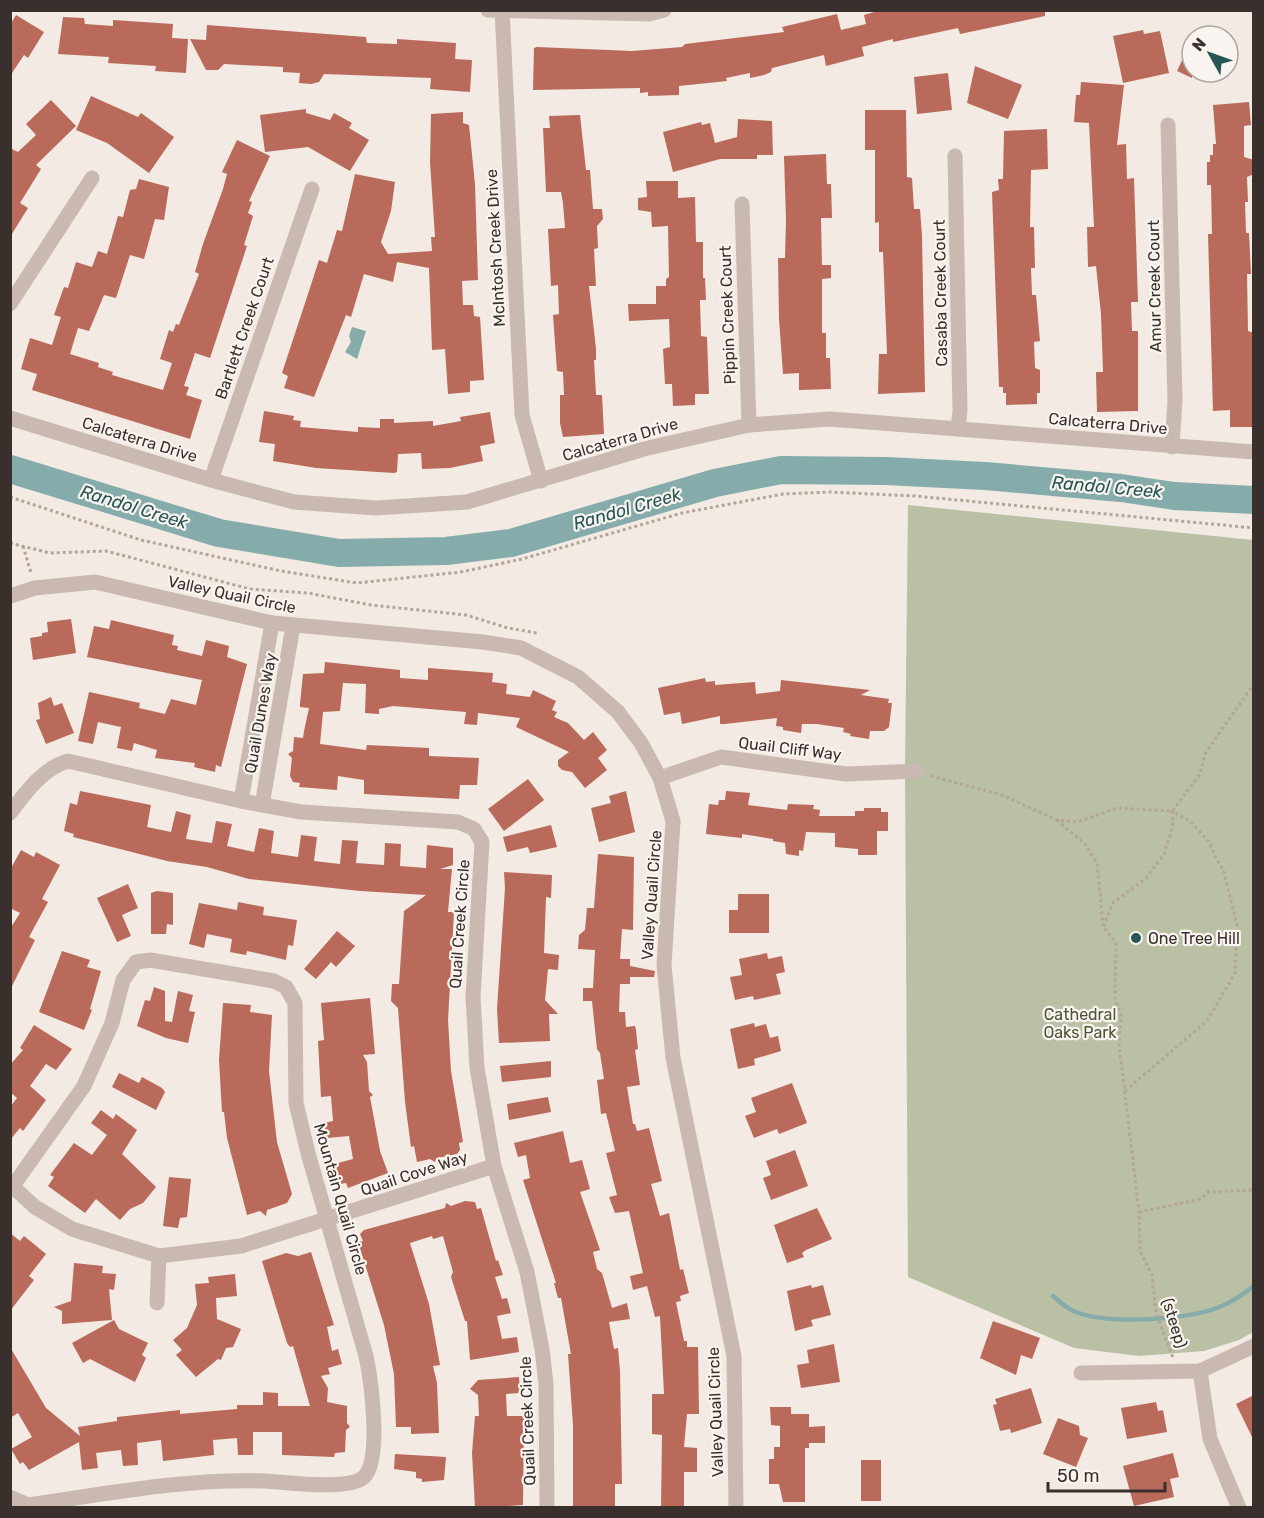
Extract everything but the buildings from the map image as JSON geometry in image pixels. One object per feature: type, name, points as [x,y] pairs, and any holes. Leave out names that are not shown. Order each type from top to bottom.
[{"type":"street","points":[[497,11],[649,14],[664,10]]},
{"type":"street","name":"McIntosh Creek Drive","points":[[497,11],[522,415],[541,481]]},
{"type":"street","name":"Amur Creek Court","points":[[1168,124],[1175,400],[1172,447]]},
{"type":"street","name":"Casaba Creek Court","points":[[955,156],[960,411],[958,429]]},
{"type":"street","points":[[10,304],[92,178]]},
{"type":"street","name":"Bartlett Creek Court","points":[[211,480],[312,189]]},
{"type":"street","name":"Pippin Creek Court","points":[[742,204],[748,425]]},
{"type":"street","name":"Calcaterra Drive","points":[[10,418],[211,480],[294,502],[376,508],[467,502],[644,449],[748,425],[830,419],[1254,452]]},
{"type":"street","name":"Valley Quail Circle","points":[[10,597],[35,588],[95,582],[272,623],[483,642],[521,648],[578,676],[618,712],[641,743],[660,778],[673,821],[664,965],[673,1058],[734,1356],[736,1508]]},
{"type":"street","name":"Quail Dunes Way","points":[[241,801],[272,623]]},
{"type":"street","name":"Quail Dunes Way","points":[[262,805],[293,626]]},
{"type":"street","name":"Quail Cliff Way","points":[[660,778],[721,757],[846,774],[918,771]]},
{"type":"street","name":"Quail Creek Circle","points":[[10,813],[46,772],[55,764],[68,761],[241,801],[301,812],[458,822],[474,829],[482,842],[473,997],[477,1068],[494,1166],[527,1272],[542,1349],[546,1384],[547,1508]]},
{"type":"street","name":"Mountain Quail Circle","points":[[10,1497],[28,1505],[204,1482],[244,1480],[342,1484],[363,1478],[369,1469],[372,1457],[372,1388],[366,1356],[296,1103],[296,1003],[292,994],[274,981],[150,960],[136,962],[123,980],[112,1023],[84,1086],[11,1187]]},
{"type":"street","name":"Quail Cove Way","points":[[11,1187],[35,1208],[72,1229],[159,1256],[241,1246],[494,1166]]},
{"type":"street","points":[[157,1303],[159,1256]]},
{"type":"street","points":[[1081,1373],[1200,1371],[1254,1346]]},
{"type":"street","points":[[1200,1371],[1210,1439],[1239,1508]]},
{"type":"path","points":[[10,497],[141,540],[281,571],[357,583],[394,581],[492,565],[682,513],[783,494],[829,492],[915,496],[1254,528]]},
{"type":"path","points":[[10,543],[50,553],[106,551],[250,589],[308,593],[371,605],[466,615],[508,628],[537,633]]},
{"type":"path","points":[[22,545],[31,573]]},
{"type":"path","points":[[1103,927],[1113,903],[1146,878],[1164,854],[1173,826],[1172,811],[1199,776],[1206,752],[1254,684]]},
{"type":"path","points":[[918,771],[1002,795],[1057,820],[1085,844],[1097,863],[1103,927]]},
{"type":"path","points":[[1057,820],[1077,822],[1118,808],[1172,811],[1191,822],[1210,843],[1223,869],[1238,925],[1235,973],[1207,1021],[1125,1091]]},
{"type":"path","name":"(steep)","points":[[1103,927],[1116,944],[1113,978],[1115,999],[1122,1015],[1119,1044],[1139,1212],[1140,1251],[1152,1275],[1156,1312],[1178,1371]]},
{"type":"path","points":[[1139,1212],[1201,1199],[1208,1192],[1254,1190]]},
{"type":"green space","name":"Cathedral Oaks Park","points":[[908,505],[1253,540],[1253,1332],[1239,1340],[1204,1351],[1139,1356],[1074,1348],[908,1277],[905,770]]},
{"type":"water","points":[[352,327],[366,331],[357,359],[345,352],[351,342],[349,336]]},
{"type":"waterway","name":"Randol Creek","points":[[10,469],[219,533],[339,553],[446,551],[511,543],[715,483],[781,470],[886,471],[985,476],[1121,488],[1174,496],[1254,500]]},
{"type":"waterway","points":[[1053,1296],[1070,1309],[1090,1316],[1108,1319],[1149,1319],[1208,1311],[1230,1302],[1254,1286]]},
{"type":"place","name":"One Tree Hill","points":[[1136,938]]}]
